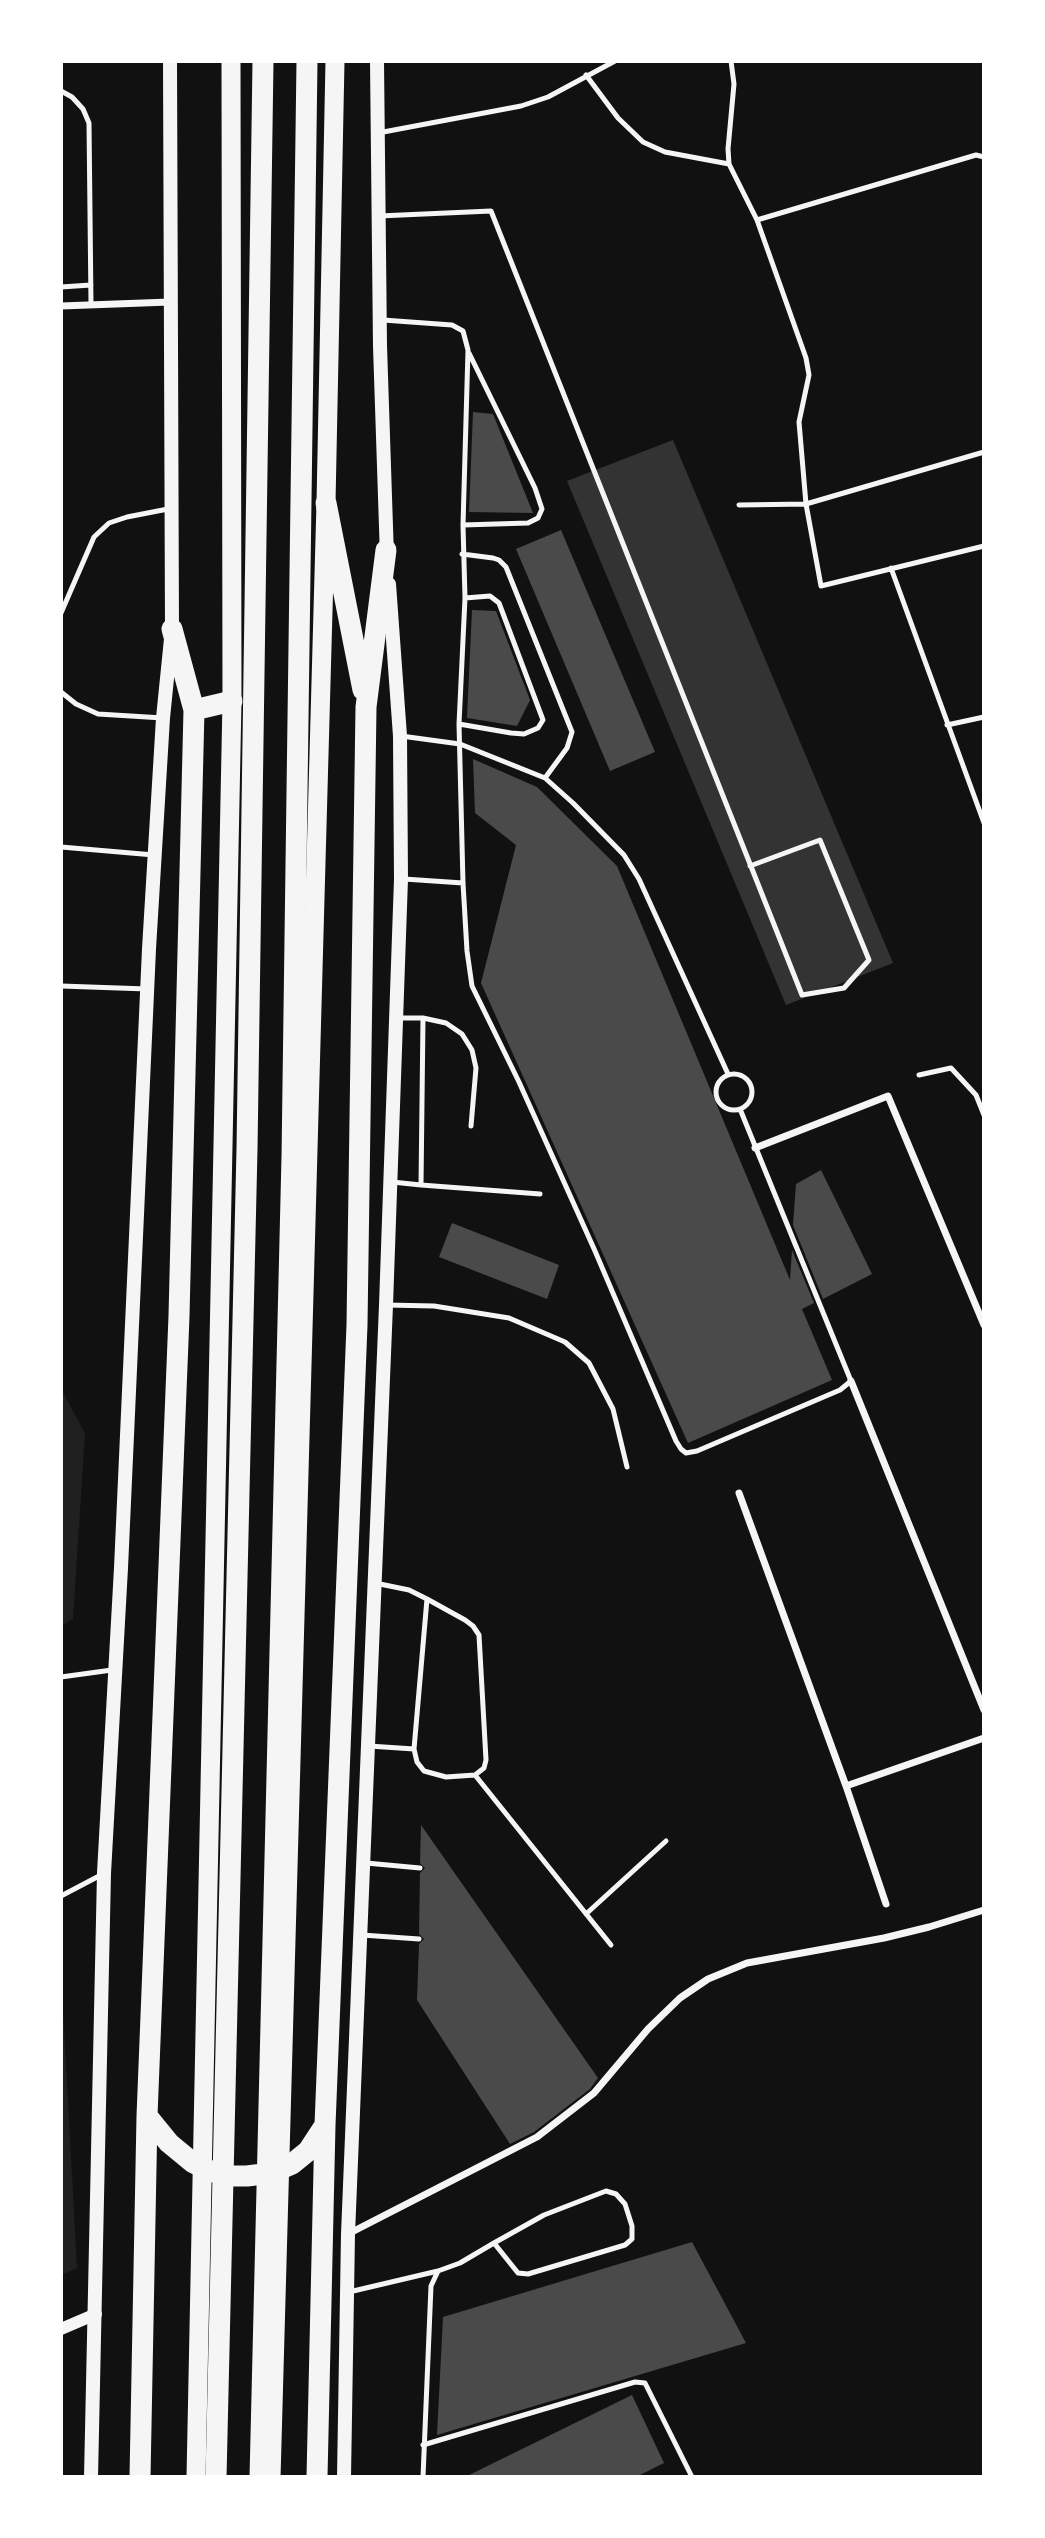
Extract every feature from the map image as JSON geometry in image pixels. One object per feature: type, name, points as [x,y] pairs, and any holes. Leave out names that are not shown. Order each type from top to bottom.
[{"type":"highway","points":[[196,2477],[233,701],[229,105],[231,61]]},
{"type":"highway","points":[[216,2477],[247,1149],[264,61]]},
{"type":"highway","points":[[260,2477],[292,1157],[307,61]]},
{"type":"highway","points":[[271,2477],[326,503],[335,61]]},
{"type":"highway","points":[[326,503],[366,707]]},
{"type":"highway","points":[[317,2477],[325,2126],[357,1325],[366,707],[386,550]]},
{"type":"highway","points":[[140,2477],[147,2116],[178,1316],[194,709],[172,629]]},
{"type":"highway","points":[[194,709],[233,701]]},
{"type":"highway","points":[[147,2116],[169,2143],[192,2162],[229,2176],[271,2173],[292,2164],[308,2151],[325,2126]]},
{"type":"main road","points":[[91,2477],[104,1873],[154,855],[172,629],[170,61]]},
{"type":"main road","points":[[344,2477],[348,2234],[401,878],[400,736],[386,550],[379,319],[377,61]]},
{"type":"street","points":[[61,306],[170,302]]},
{"type":"street","points":[[755,1148],[888,1096],[984,1325]]},
{"type":"street","points":[[851,1381],[984,1710]]},
{"type":"street","points":[[739,1493],[886,1904]]},
{"type":"street","points":[[846,1786],[984,1738]]},
{"type":"street","points":[[348,2234],[537,2137],[594,2093],[648,2029],[680,1998],[708,1979],[747,1963],[884,1938],[984,1910]]},
{"type":"street","points":[[61,2329],[96,2314]]},
{"type":"lane","points":[[378,133],[521,106],[548,97],[615,61]]},
{"type":"lane","points":[[731,61],[734,83],[727,149],[729,164],[757,220],[806,358],[808,376],[799,422],[806,504],[821,586],[984,546]]},
{"type":"lane","points":[[586,75],[618,118],[643,142],[665,152],[729,164]]},
{"type":"lane","points":[[61,91],[72,97],[83,109],[89,123],[91,304]]},
{"type":"lane","points":[[757,220],[976,155],[984,157]]},
{"type":"lane","points":[[379,216],[491,211],[750,866],[802,995],[844,988],[869,960],[820,840],[750,866]]},
{"type":"lane","points":[[61,287],[91,285]]},
{"type":"lane","points":[[379,319],[452,324],[463,331],[468,350],[542,505],[540,516],[528,523],[463,525]]},
{"type":"lane","points":[[468,350],[462,554],[465,598],[459,724],[463,883],[472,986],[519,1082],[681,1449],[686,1453],[697,1451],[840,1390],[851,1381],[740,1109]]},
{"type":"lane","points":[[739,505],[806,504],[984,452]]},
{"type":"lane","points":[[61,613],[94,537],[109,523],[171,509]]},
{"type":"lane","points":[[462,554],[493,558],[506,567],[572,732],[567,748],[545,778]]},
{"type":"lane","points":[[891,568],[984,823]]},
{"type":"lane","points":[[459,724],[524,733],[538,728],[543,720],[499,603],[491,597],[465,598]]},
{"type":"lane","points":[[61,692],[76,704],[98,714],[163,718]]},
{"type":"lane","points":[[947,725],[984,717]]},
{"type":"lane","points":[[400,736],[460,744],[545,778],[573,803],[631,864],[728,1074]]},
{"type":"lane","points":[[61,847],[154,855]]},
{"type":"lane","points":[[401,878],[463,883]]},
{"type":"lane","points":[[61,986],[147,989]]},
{"type":"lane","points":[[395,1018],[424,1018],[446,1023],[462,1034],[472,1050],[476,1068],[471,1126]]},
{"type":"lane","points":[[421,1185],[424,1018]]},
{"type":"lane","points":[[919,1075],[951,1068],[976,1095],[984,1115]]},
{"type":"lane","points":[[728,1074],[741,1074],[750,1083],[750,1101],[740,1109],[723,1107],[716,1097],[716,1085],[728,1074]]},
{"type":"lane","points":[[391,1182],[540,1194]]},
{"type":"lane","points":[[386,1306],[434,1306],[509,1318],[565,1342],[589,1363],[613,1409],[627,1466]]},
{"type":"lane","points":[[374,1583],[409,1590],[427,1599],[465,1619],[479,1634],[486,1760],[484,1768],[475,1775],[446,1777],[424,1771],[417,1762],[415,1749],[427,1599]]},
{"type":"lane","points":[[61,1677],[115,1670]]},
{"type":"lane","points":[[366,1746],[415,1749]]},
{"type":"lane","points":[[475,1775],[611,1945]]},
{"type":"lane","points":[[586,1914],[666,1841]]},
{"type":"lane","points":[[363,1863],[420,1868]]},
{"type":"lane","points":[[61,1896],[104,1873]]},
{"type":"lane","points":[[360,1935],[419,1938]]},
{"type":"lane","points":[[347,2292],[439,2271],[544,2215],[606,2191],[616,2194],[625,2204],[632,2226],[632,2239],[625,2245],[528,2274],[518,2273],[494,2243]]},
{"type":"lane","points":[[423,2477],[431,2286],[439,2271]]},
{"type":"lane","points":[[423,2445],[635,2382],[645,2383],[692,2477]]},
{"type":"shaded area","points":[[673,440],[893,963],[786,1005],[567,481]]},
{"type":"shaded area","points":[[61,1389],[85,1433],[73,1619],[61,1626]]},
{"type":"shaded area","points":[[63,2009],[77,2268],[61,2275],[61,2010]]},
{"type":"building","points":[[473,412],[493,414],[533,513],[469,512]]},
{"type":"building","points":[[561,530],[655,752],[610,771],[516,549]]},
{"type":"building","points":[[472,610],[496,611],[530,700],[517,726],[467,718]]},
{"type":"building","points":[[473,759],[537,787],[617,866],[790,1280],[792,1250],[814,1303],[802,1309],[832,1380],[688,1443],[481,983],[516,845],[475,813]]},
{"type":"building","points":[[821,1170],[872,1274],[823,1299],[793,1225],[796,1184]]},
{"type":"building","points":[[452,1223],[559,1265],[547,1299],[439,1257]]},
{"type":"building","points":[[421,1825],[598,2078],[590,2089],[534,2132],[510,2144],[417,2000],[419,1944],[424,1939],[419,1934],[420,1873],[425,1868],[420,1863]]},
{"type":"building","points":[[692,2242],[746,2343],[437,2435],[443,2317]]},
{"type":"building","points":[[632,2395],[664,2463],[636,2477],[465,2477]]}]
